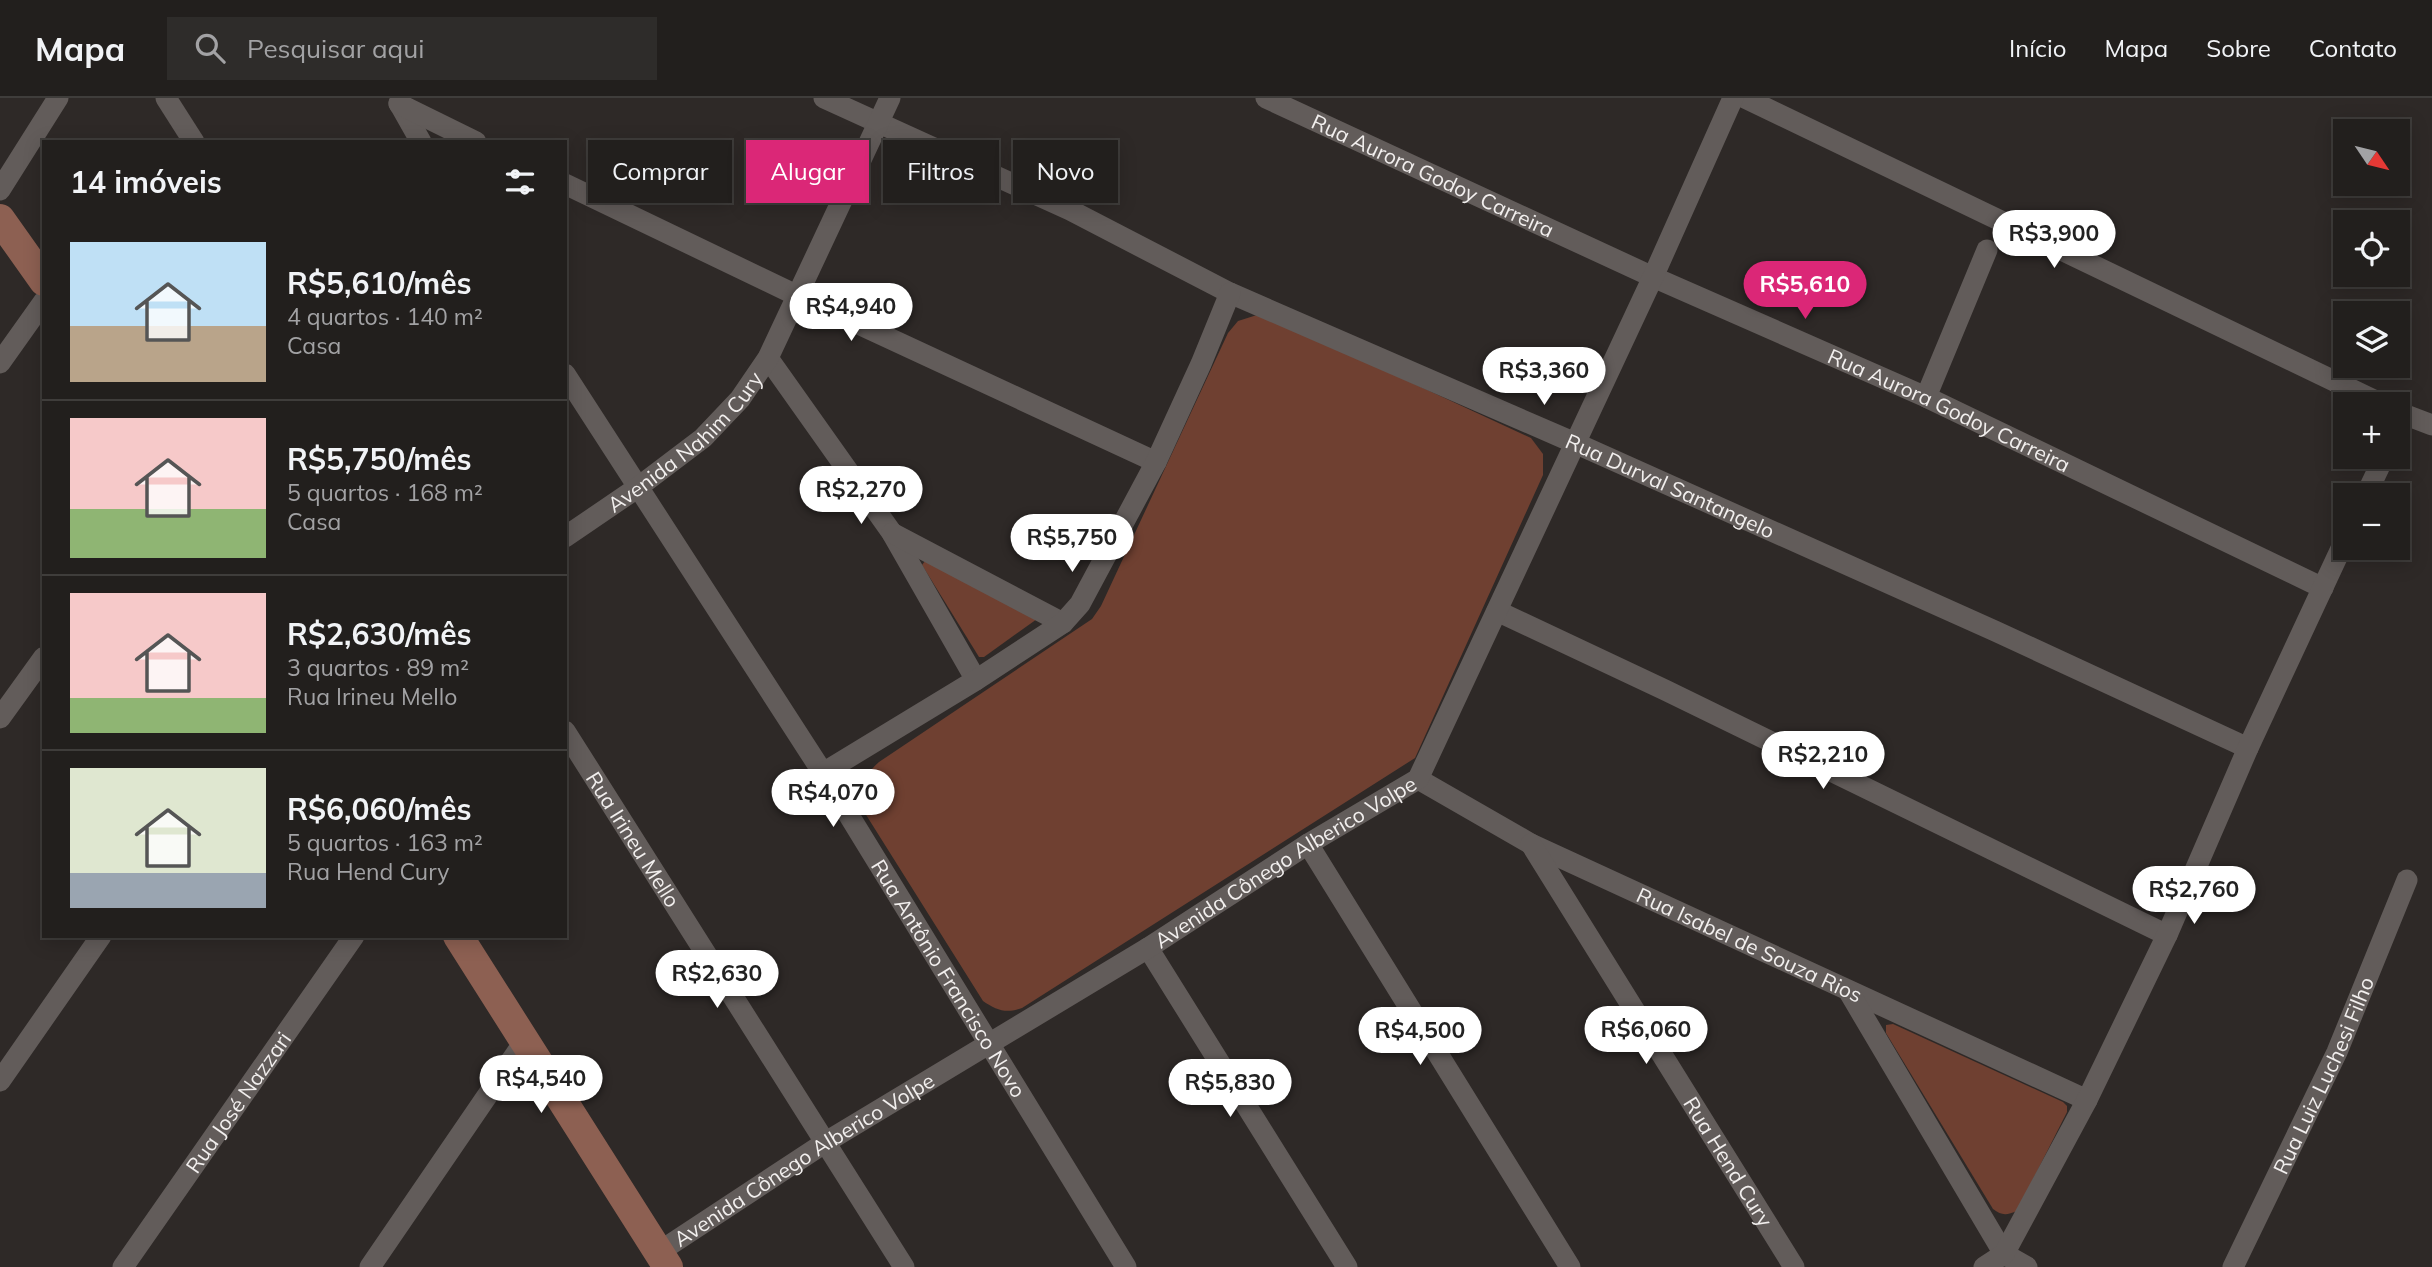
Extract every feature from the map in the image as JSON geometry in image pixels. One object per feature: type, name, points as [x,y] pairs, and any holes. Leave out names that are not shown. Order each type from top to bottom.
[{"type":"main road","points":[[0,219],[42,278]]},
{"type":"main road","points":[[459,938],[663,1260]]},
{"type":"street","points":[[0,190],[58,98]]},
{"type":"street","points":[[166,98],[193,140]]},
{"type":"street","name":"Rua Durval Santangelo","points":[[824,98],[1070,210],[1230,293],[1575,443],[1995,631],[2248,748]]},
{"type":"street","name":"Avenida Nahim Cury","points":[[567,536],[637,488],[703,438],[740,399],[768,358],[890,98]]},
{"type":"street","name":"Rua Aurora Godoy Carreira","points":[[1266,98],[1653,276],[1926,397],[2323,588]]},
{"type":"street","name":"Avenida Cônego Alberico Volpe","points":[[663,1260],[825,1142],[1148,948],[1308,844],[1418,779],[1653,276],[1733,98]]},
{"type":"street","points":[[1745,98],[2357,392]]},
{"type":"street","points":[[397,101],[420,140]]},
{"type":"street","points":[[397,101],[473,140]]},
{"type":"street","points":[[567,185],[796,295],[1156,461]]},
{"type":"street","points":[[1926,397],[1987,250]]},
{"type":"street","points":[[823,773],[975,680],[1063,622],[1080,604],[1156,461],[1230,293]]},
{"type":"street","points":[[0,363],[42,304]]},
{"type":"street","points":[[768,358],[892,533],[975,680]]},
{"type":"street","name":"Rua Antônio Francisco Novo","points":[[567,377],[823,773],[1126,1267]]},
{"type":"street","points":[[2410,421],[2432,425]]},
{"type":"street","points":[[892,533],[1063,622]]},
{"type":"street","points":[[1984,1267],[2004,1254],[2087,1100],[2166,935],[2248,748],[2336,560]]},
{"type":"street","points":[[1496,611],[1665,690],[2166,935]]},
{"type":"street","points":[[0,718],[42,660]]},
{"type":"street","name":"Rua Irineu Mello","points":[[567,734],[904,1267]]},
{"type":"street","name":"Rua Isabel de Souza Rios","points":[[1418,779],[1531,844],[2087,1100]]},
{"type":"street","points":[[1308,844],[1570,1267]]},
{"type":"street","name":"Rua Hend Cury","points":[[1531,844],[1794,1267]]},
{"type":"street","name":"Rua Luiz Luchesi Filho","points":[[2233,1267],[2337,1052],[2407,880]]},
{"type":"street","points":[[0,1082],[100,938]]},
{"type":"street","name":"Rua José Nazzari","points":[[123,1267],[353,938]]},
{"type":"street","points":[[1148,948],[1347,1267]]},
{"type":"street","points":[[1849,992],[2004,1254],[2027,1267]]},
{"type":"street","points":[[370,1267],[524,1042]]},
{"type":"shaded area","points":[[1257,315],[1268,316],[1531,438],[1543,454],[1543,475],[1415,758],[1022,1008],[1011,1011],[997,1009],[983,1001],[863,810],[863,783],[879,762],[1092,619],[1101,606],[1228,333],[1238,321]]},
{"type":"shaded area","points":[[925,561],[1037,619],[984,657],[979,657],[922,565]]},
{"type":"shaded area","points":[[1893,1024],[2067,1106],[2067,1112],[2017,1211],[2005,1214],[1993,1209],[1886,1033],[1886,1025]]}]
